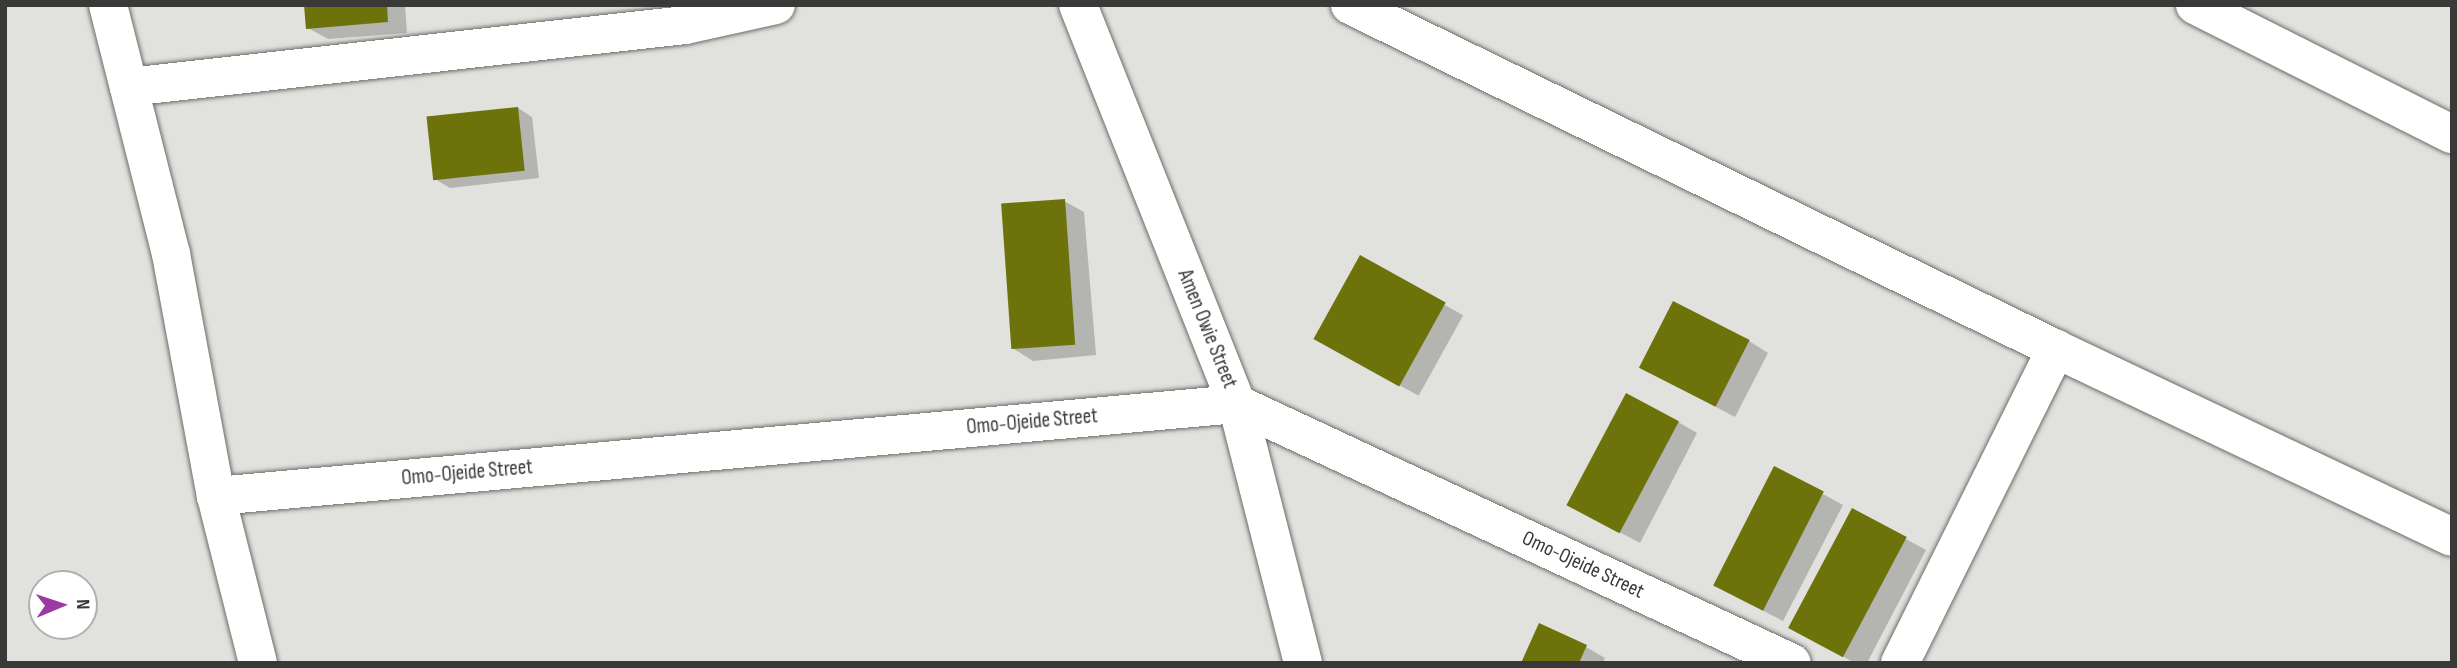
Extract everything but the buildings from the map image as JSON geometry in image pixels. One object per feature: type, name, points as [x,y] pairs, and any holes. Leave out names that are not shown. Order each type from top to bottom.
[{"type":"street","points":[[108,5],[171,254],[216,496],[258,663]]},
{"type":"street","points":[[129,87],[685,25],[776,5]]},
{"type":"street","name":"Amen Owie Street","points":[[1078,5],[1237,404],[1303,663]]},
{"type":"street","points":[[1350,5],[2056,349],[2452,537]]},
{"type":"street","points":[[2195,5],[2452,134]]},
{"type":"street","points":[[1900,663],[2056,349]]},
{"type":"street","name":"Omo-Ojeide Street","points":[[216,496],[1237,404],[1792,663]]}]
